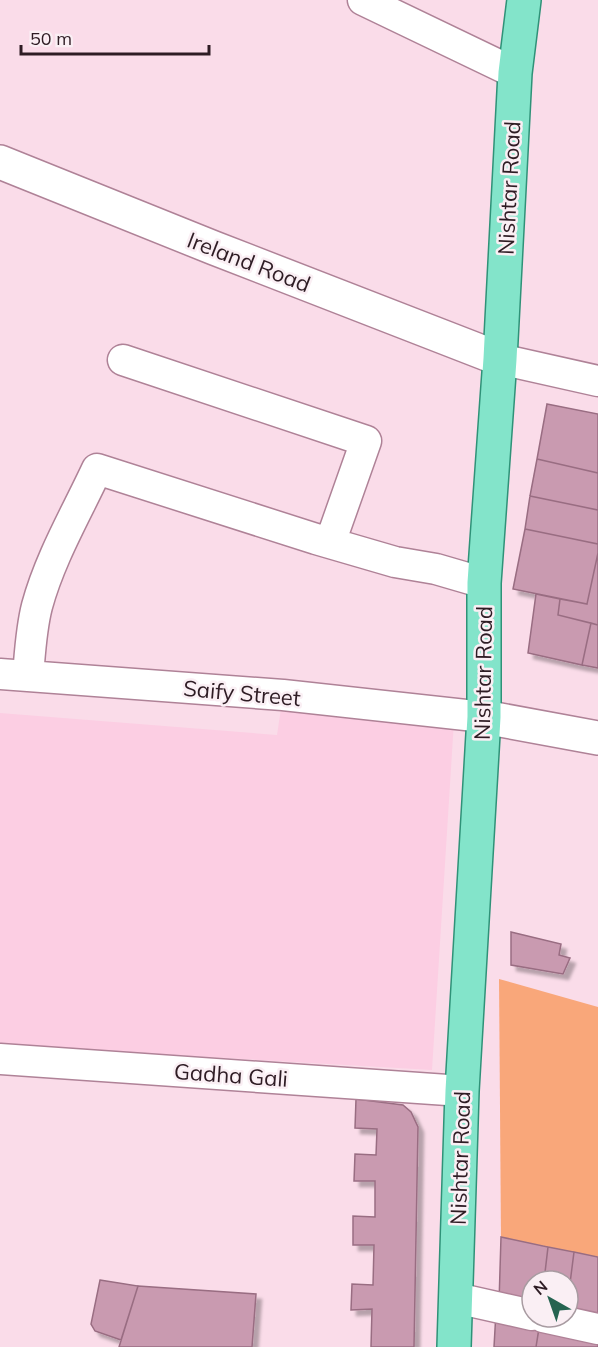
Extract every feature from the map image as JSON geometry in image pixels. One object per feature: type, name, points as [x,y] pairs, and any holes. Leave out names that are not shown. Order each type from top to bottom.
[{"type":"main road","name":"Nishtar Road","points":[[454,1347],[462,1091],[484,717],[484,584],[500,359],[515,73],[524,0]]},
{"type":"street","points":[[363,0],[515,73]]},
{"type":"street","name":"Ireland Road","points":[[2,168],[500,359]]},
{"type":"street","points":[[500,359],[598,381]]},
{"type":"street","points":[[123,360],[366,441],[330,543]]},
{"type":"street","points":[[14,675],[30,648],[37,608],[50,568],[98,469],[330,543],[395,562],[436,569],[484,584]]},
{"type":"street","name":"Saify Street","points":[[14,675],[283,695],[484,717]]},
{"type":"street","points":[[484,717],[598,738]]},
{"type":"street","name":"Gadha Gali","points":[[0,1059],[462,1091]]},
{"type":"street","points":[[456,1298],[520,1312]]},
{"type":"street","points":[[580,1325],[598,1329]]},
{"type":"shaded area","points":[[283,695],[454,721],[432,1070],[0,1045],[0,713],[277,735]]},
{"type":"shaded area","points":[[499,979],[598,1007],[598,1257],[501,1237]]},
{"type":"building","points":[[547,404],[598,414],[598,473],[537,459]]},
{"type":"building","points":[[537,459],[598,473],[598,510],[530,496]]},
{"type":"building","points":[[530,496],[598,510],[598,544],[525,529]]},
{"type":"building","points":[[525,529],[598,544],[587,604],[513,589]]},
{"type":"building","points":[[598,553],[598,625],[558,615],[560,599],[587,604]]},
{"type":"building","points":[[536,594],[560,599],[558,615],[591,623],[582,665],[528,653]]},
{"type":"building","points":[[591,623],[598,625],[598,668],[582,665]]},
{"type":"building","points":[[511,932],[561,944],[559,955],[570,958],[563,974],[511,965]]},
{"type":"building","points":[[356,1099],[403,1105],[411,1112],[418,1127],[414,1347],[371,1347],[372,1309],[351,1310],[352,1284],[373,1285],[374,1245],[353,1245],[353,1216],[375,1217],[375,1181],[354,1181],[355,1154],[376,1155],[377,1129],[355,1128]]},
{"type":"building","points":[[501,1237],[548,1247],[545,1269],[520,1269],[520,1307],[499,1303]]},
{"type":"building","points":[[548,1247],[574,1252],[572,1269],[545,1269]]},
{"type":"building","points":[[574,1252],[598,1257],[598,1322],[580,1318],[580,1269],[572,1269]]},
{"type":"building","points":[[100,1280],[138,1286],[121,1340],[95,1331],[91,1324]]},
{"type":"building","points":[[138,1286],[256,1294],[252,1347],[119,1347]]},
{"type":"building","points":[[496,1312],[520,1317],[520,1329],[539,1329],[536,1347],[494,1347]]},
{"type":"building","points":[[539,1329],[577,1329],[598,1333],[598,1347],[536,1347]]}]
